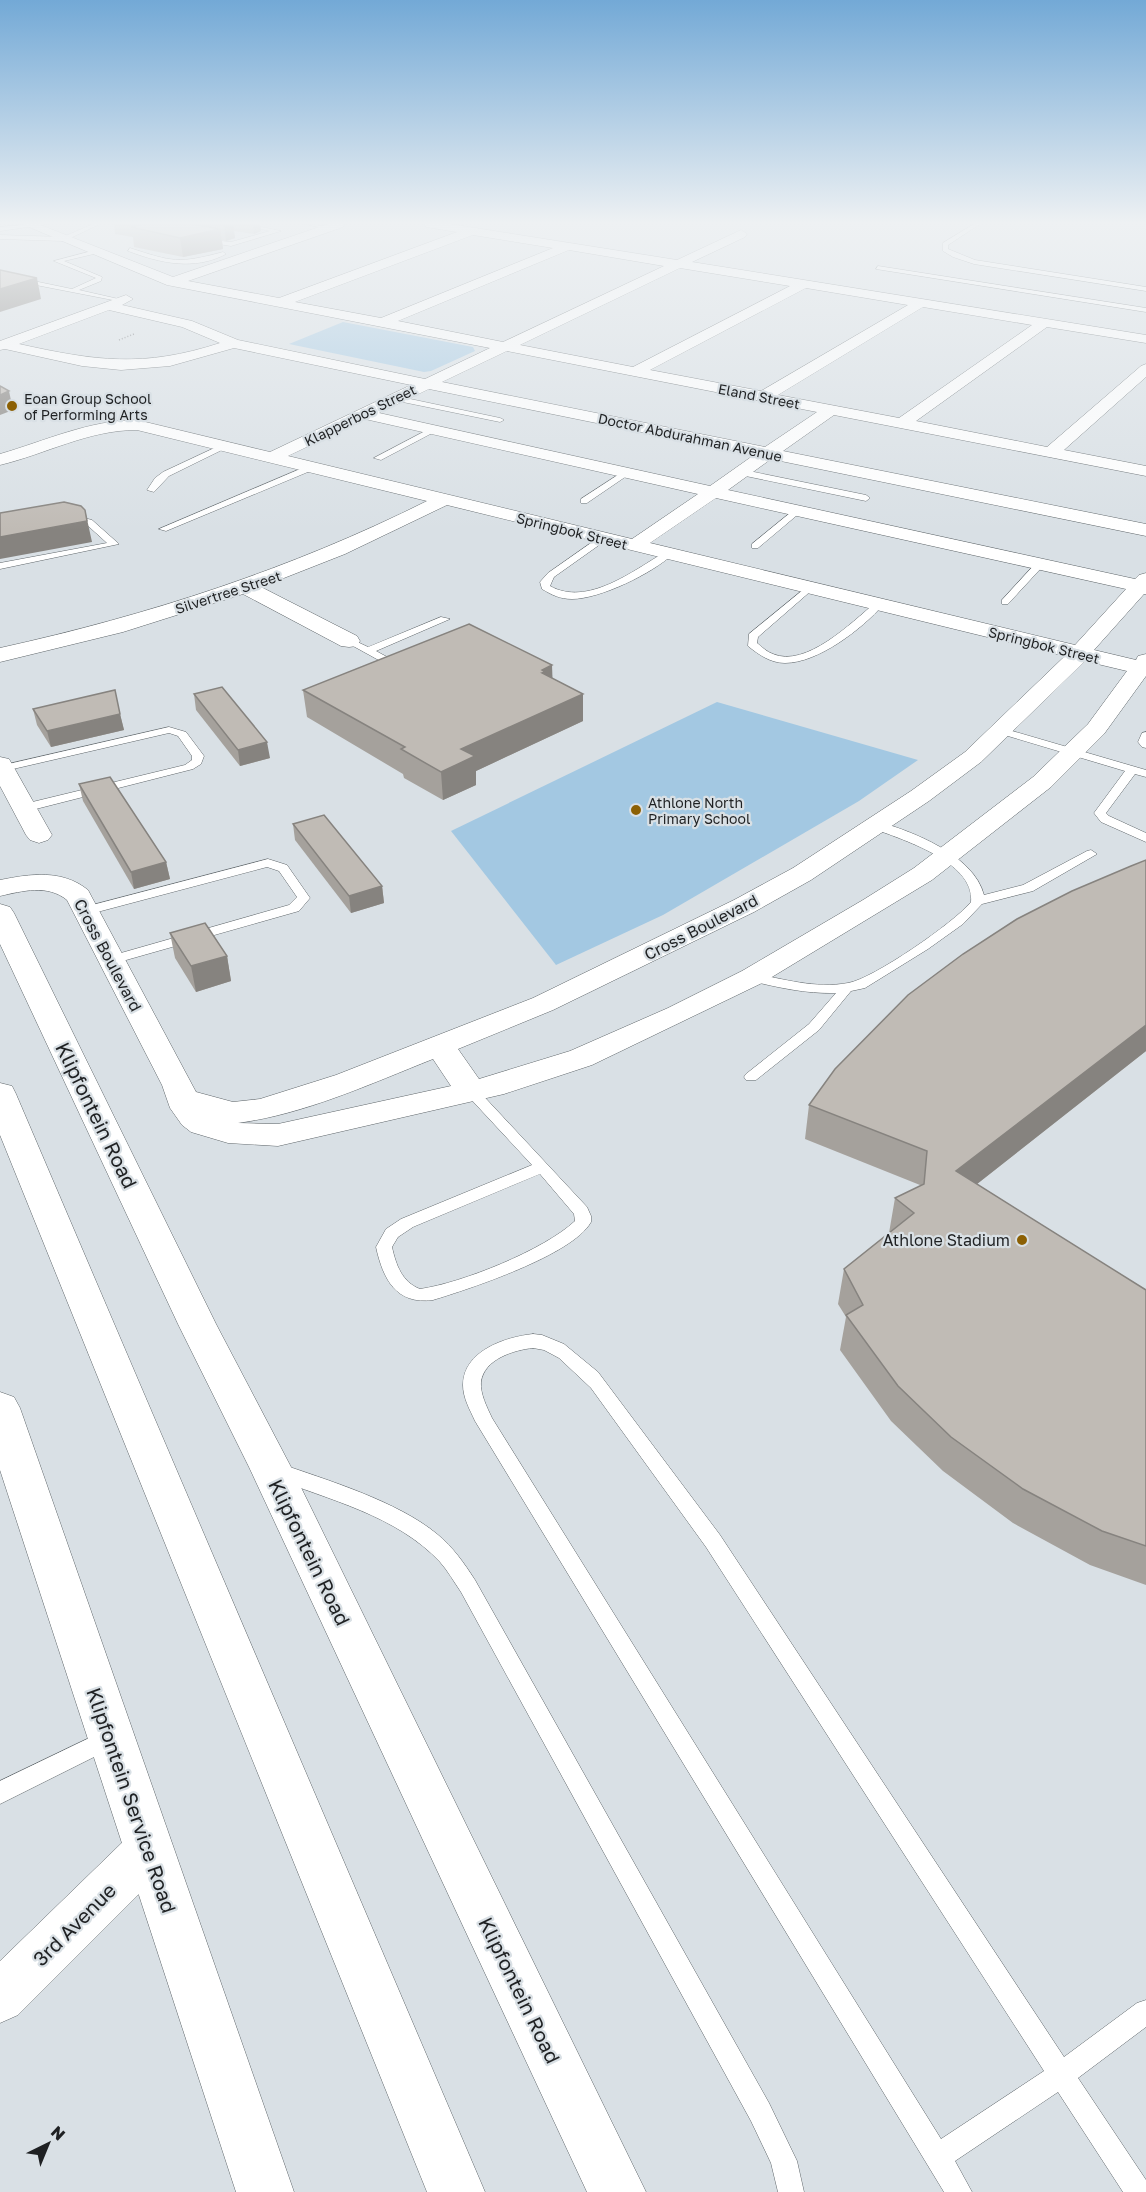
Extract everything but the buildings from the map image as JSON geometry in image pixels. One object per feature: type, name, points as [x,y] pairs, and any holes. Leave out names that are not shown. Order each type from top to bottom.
[{"type":"main road","name":"Klipfontein Road","points":[[0,913],[197,1324],[270,1467],[617,2192]]},
{"type":"main road","points":[[0,1094],[456,2192]]},
{"type":"main road","name":"Klipfontein Service Road","points":[[2,1419],[265,2192]]},
{"type":"street","points":[[2,346],[55,326]]},
{"type":"street","name":"Doctor Abdurahman Avenue","points":[[193,326],[233,343],[1146,530]]},
{"type":"street","name":"Eland Street","points":[[399,326],[1146,471]]},
{"type":"street","name":"Klapperbos Street","points":[[273,458],[548,326]]},
{"type":"street","points":[[635,372],[723,326]]},
{"type":"street","points":[[763,397],[882,326]]},
{"type":"street","points":[[901,424],[1039,326]]},
{"type":"street","points":[[1065,326],[1146,339]]},
{"type":"street","name":"Doctor Abdurahman Avenue","points":[[2,346],[95,364],[119,366],[179,360],[233,343]]},
{"type":"street","points":[[1050,453],[1146,369]]},
{"type":"street","points":[[633,546],[831,410]]},
{"type":"street","points":[[363,414],[1040,565],[1144,585]]},
{"type":"street","name":"Springbok Street","points":[[0,460],[101,427],[119,424],[147,427],[878,605],[1144,666]]},
{"type":"street","name":"Silvertree Street","points":[[0,655],[126,624],[246,587],[336,552],[445,499]]},
{"type":"street","name":"Cross Boulevard","points":[[178,1085],[198,1103],[213,1110],[232,1113],[263,1109],[347,1082],[543,1004],[744,906],[802,874],[964,763],[1002,731],[1144,585]]},
{"type":"street","points":[[246,587],[349,641]]},
{"type":"street","name":"Cross Boulevard","points":[[0,888],[29,883],[58,884],[71,888],[86,911],[178,1085],[186,1110],[197,1119],[229,1133],[252,1137],[278,1135],[504,1084],[581,1058],[752,977],[873,906],[947,856],[1042,782],[1096,729],[1144,666]]},
{"type":"street","points":[[1,767],[39,835]]},
{"type":"street","points":[[440,1045],[472,1092]]},
{"type":"street","name":"3rd Avenue","points":[[0,1997],[149,1850]]},
{"type":"lane","points":[[396,398],[500,420]]},
{"type":"lane","points":[[378,458],[434,430]]},
{"type":"lane","points":[[151,490],[166,474],[226,446]]},
{"type":"lane","points":[[163,529],[312,467]]},
{"type":"lane","points":[[740,472],[866,498]]},
{"type":"lane","points":[[584,501],[627,473]]},
{"type":"lane","points":[[755,546],[798,511]]},
{"type":"lane","points":[[0,566],[114,544],[89,522],[78,518],[59,517]]},
{"type":"lane","points":[[604,538],[551,575],[545,582],[545,587],[560,595],[585,595],[602,590],[668,554]]},
{"type":"lane","points":[[1005,602],[1040,565]]},
{"type":"lane","points":[[809,588],[753,636],[752,644],[758,651],[783,659],[794,660],[807,657],[878,605]]},
{"type":"lane","points":[[368,650],[445,619]]},
{"type":"lane","points":[[349,641],[392,662],[410,656]]},
{"type":"lane","points":[[1,767],[169,730],[182,734],[198,756],[198,762],[189,767],[24,808]]},
{"type":"lane","points":[[1002,731],[1146,774]]},
{"type":"lane","points":[[1146,735],[1144,742],[1146,745]]},
{"type":"lane","points":[[1132,770],[1100,813],[1105,819],[1146,838]]},
{"type":"lane","points":[[876,825],[947,856],[973,885],[977,901]]},
{"type":"lane","points":[[752,977],[801,987],[845,990],[860,985],[887,970],[954,925],[977,901],[1028,888],[1091,854]]},
{"type":"lane","points":[[86,911],[268,863],[283,868],[304,898],[303,902],[294,908],[112,960]]},
{"type":"lane","points":[[751,1077],[808,1034],[833,1008],[845,990]]},
{"type":"lane","points":[[472,1092],[543,1167],[583,1214],[582,1224],[575,1231],[549,1246],[447,1291],[420,1295],[408,1291],[398,1283],[387,1263],[384,1247],[392,1233],[407,1223],[543,1167]]},
{"type":"lane","points":[[959,2192],[484,1421],[474,1399],[472,1380],[476,1368],[491,1354],[511,1345],[528,1341],[542,1342],[579,1362],[597,1383],[713,1541],[1138,2192]]},
{"type":"lane","points":[[270,1467],[317,1488],[337,1492],[389,1514],[422,1533],[447,1555],[468,1586],[760,2112],[784,2162],[791,2192]]},
{"type":"lane","points":[[0,1793],[111,1737]]},
{"type":"lane","points":[[937,2157],[1061,2075],[1146,2012]]},
{"type":"shaded area","points":[[332,326],[365,326],[473,347],[475,351],[424,372],[289,344]]},
{"type":"shaded area","points":[[717,702],[918,760],[859,801],[663,915],[556,965],[451,831]]},
{"type":"place","name":"Eoan Group School of Performing Arts","points":[[12,406]]},
{"type":"place","name":"Athlone North Primary School","points":[[636,810]]},
{"type":"place","name":"Athlone Stadium","points":[[1022,1240]]}]
